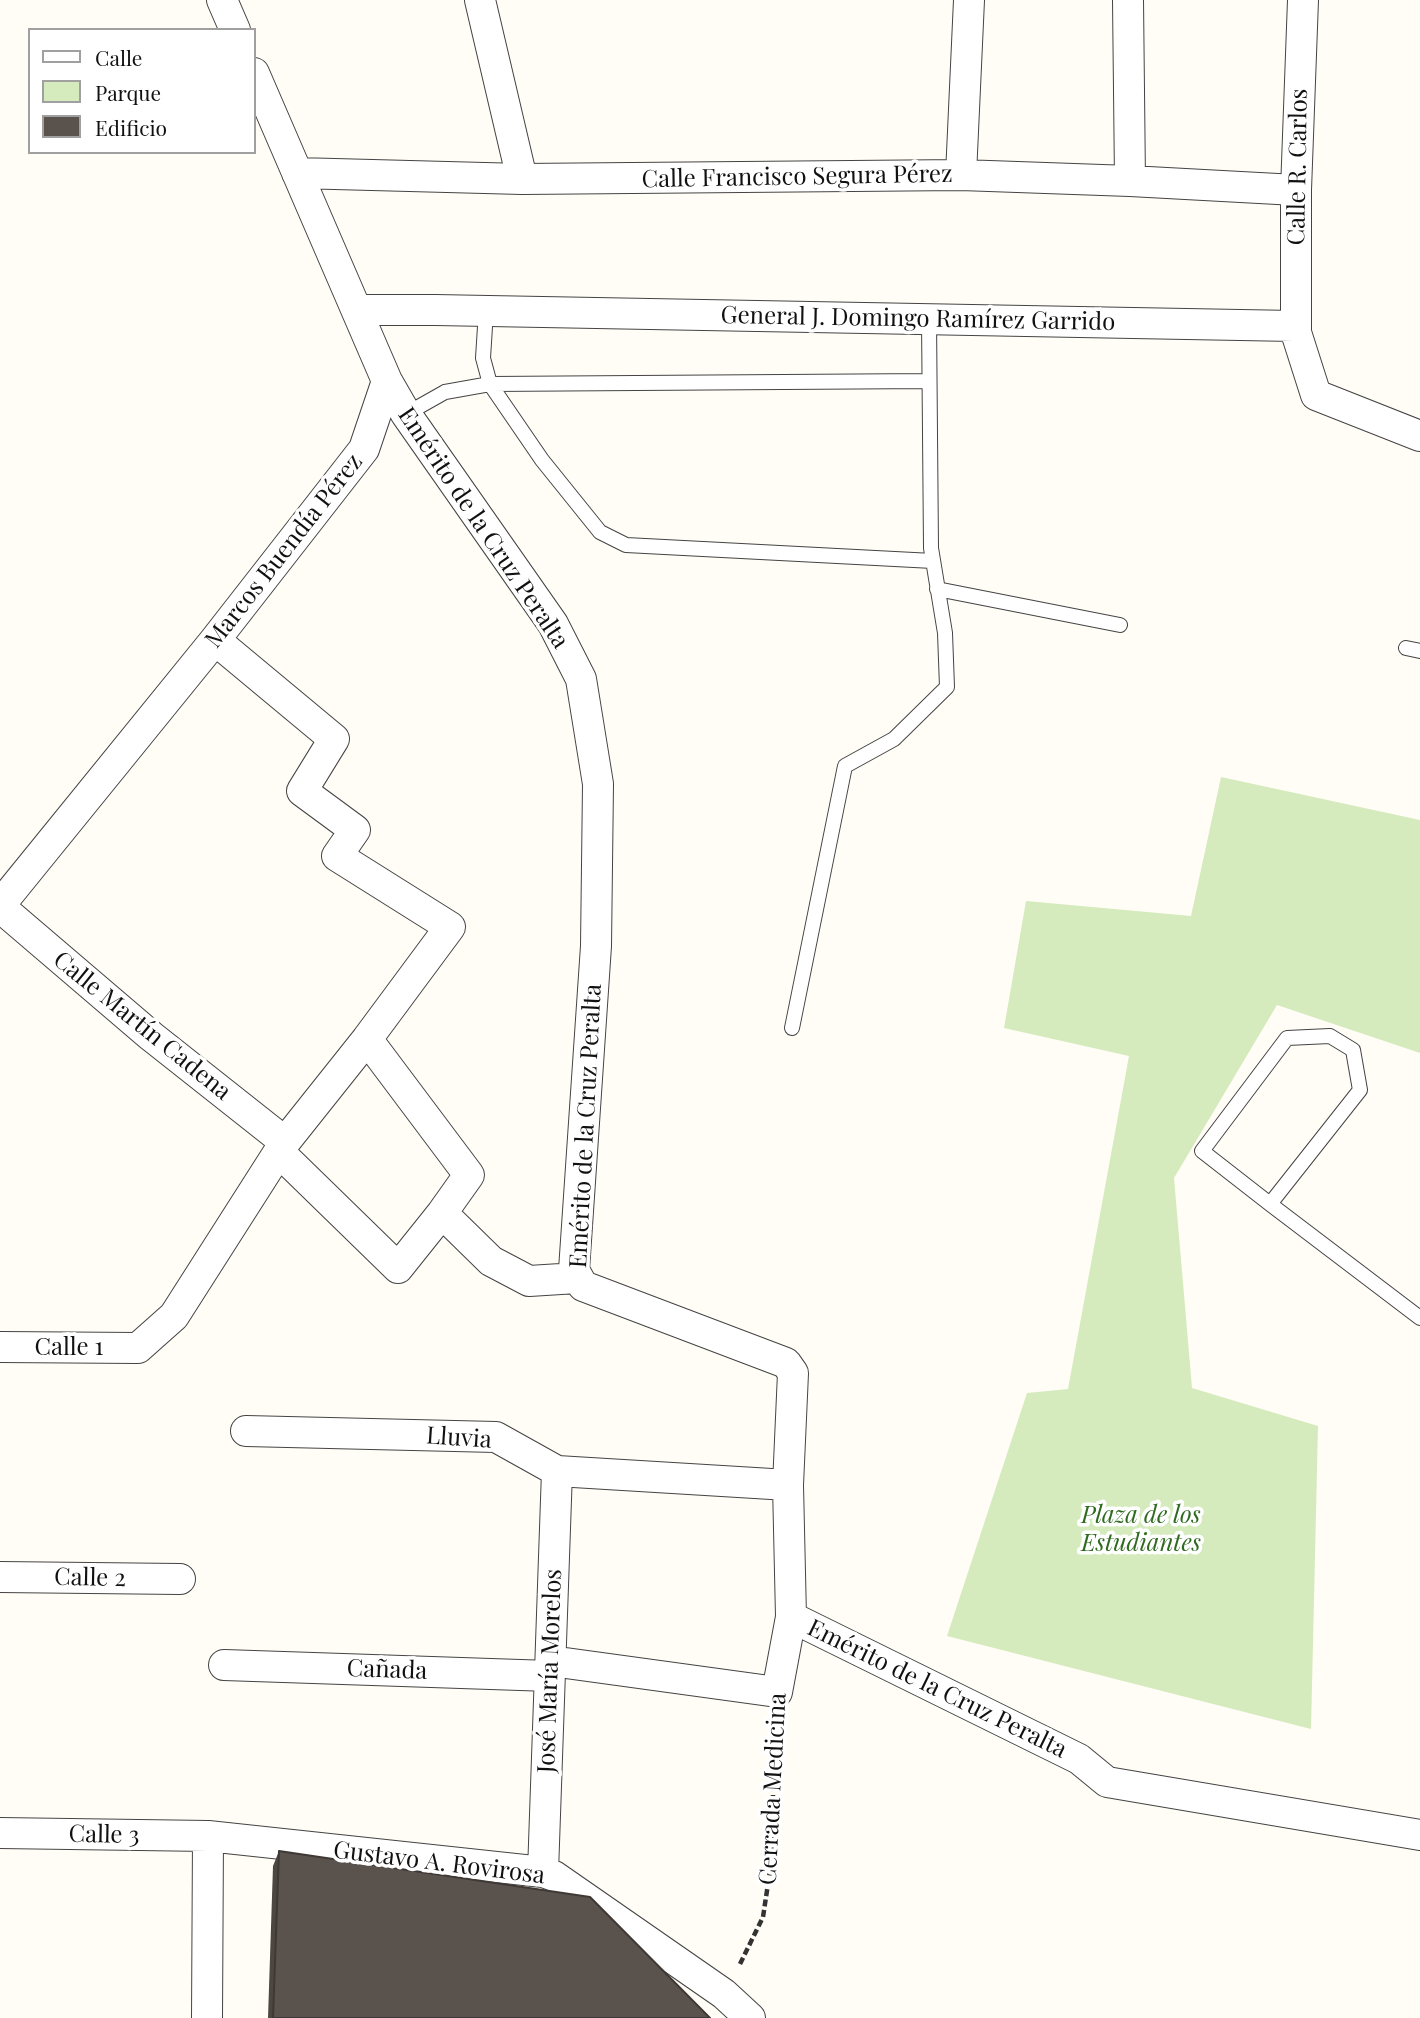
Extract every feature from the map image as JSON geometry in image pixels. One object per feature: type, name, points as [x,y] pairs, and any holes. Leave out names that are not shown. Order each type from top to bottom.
[{"type":"street","points":[[222,0],[234,28]]},
{"type":"street","points":[[480,0],[522,180]]},
{"type":"street","points":[[961,175],[969,0]]},
{"type":"street","points":[[1128,0],[1130,181]]},
{"type":"street","name":"Calle R. Carlos","points":[[1296,334],[1296,190],[1303,0]]},
{"type":"street","points":[[256,78],[387,381]]},
{"type":"street","name":"Calle Francisco Segura Pérez","points":[[297,173],[522,180],[961,175],[1296,190]]},
{"type":"street","name":"General J. Domingo Ramírez Garrido","points":[[357,310],[1294,326],[1296,334]]},
{"type":"street","points":[[1296,334],[1316,395],[1420,436]]},
{"type":"street","name":"Emérito de la Cruz Peralta","points":[[387,381],[406,414],[553,624],[581,679],[598,783],[597,946],[574,1270],[583,1286],[786,1363],[793,1373],[788,1485],[792,1617],[1079,1759],[1107,1782],[1420,1835]]},
{"type":"street","name":"Marcos Buendía Pérez","points":[[0,906],[365,449],[387,381]]},
{"type":"street","points":[[215,640],[334,739],[302,791],[355,830],[337,856],[450,927],[282,1147]]},
{"type":"street","name":"Calle Martín Cadena","points":[[0,906],[282,1147],[398,1268],[442,1213]]},
{"type":"street","points":[[367,1039],[469,1175],[442,1213],[491,1261],[529,1281],[577,1278]]},
{"type":"street","name":"Calle 1","points":[[0,1347],[138,1348],[174,1316],[282,1147]]},
{"type":"street","name":"Lluvia","points":[[246,1431],[496,1437],[557,1471],[788,1485]]},
{"type":"street","name":"José María Morelos","points":[[543,1872],[557,1471]]},
{"type":"street","name":"Calle 2","points":[[0,1577],[180,1579]]},
{"type":"street","name":"Cerrada Medicina","points":[[777,1692],[792,1617]]},
{"type":"street","name":"Cañada","points":[[225,1665],[550,1668],[777,1692]]},
{"type":"street","name":"Calle 3","points":[[0,1833],[208,1836]]},
{"type":"street","points":[[207,2018],[208,1836]]},
{"type":"street","name":"Gustavo A. Rovirosa","points":[[208,1836],[543,1872],[554,1876],[724,1994],[750,2018]]},
{"type":"lane","points":[[486,311],[483,358],[490,384],[542,460],[600,532],[626,545],[933,561]]},
{"type":"lane","points":[[792,1028],[845,766],[894,739],[947,687],[945,633],[931,548],[929,319]]},
{"type":"lane","points":[[406,414],[445,392],[490,384],[929,381]]},
{"type":"lane","points":[[937,589],[1121,625]]},
{"type":"lane","points":[[1270,1204],[1360,1090],[1353,1050],[1330,1036],[1287,1038],[1202,1151],[1270,1204],[1420,1318]]},
{"type":"path","name":"Cerrada Medicina","points":[[724,1994],[763,1917],[773,1851],[774,1706],[777,1692]]},
{"type":"green space","name":"Plaza de los Estudiantes","points":[[1221,777],[1420,820],[1420,1053],[1277,1005],[1174,1178],[1192,1388],[1318,1426],[1311,1729],[947,1636],[1027,1393],[1068,1389],[1129,1056],[1004,1028],[1026,901],[1191,916]]},
{"type":"building","points":[[279,1851],[590,1897],[710,2018],[273,2018]]}]
